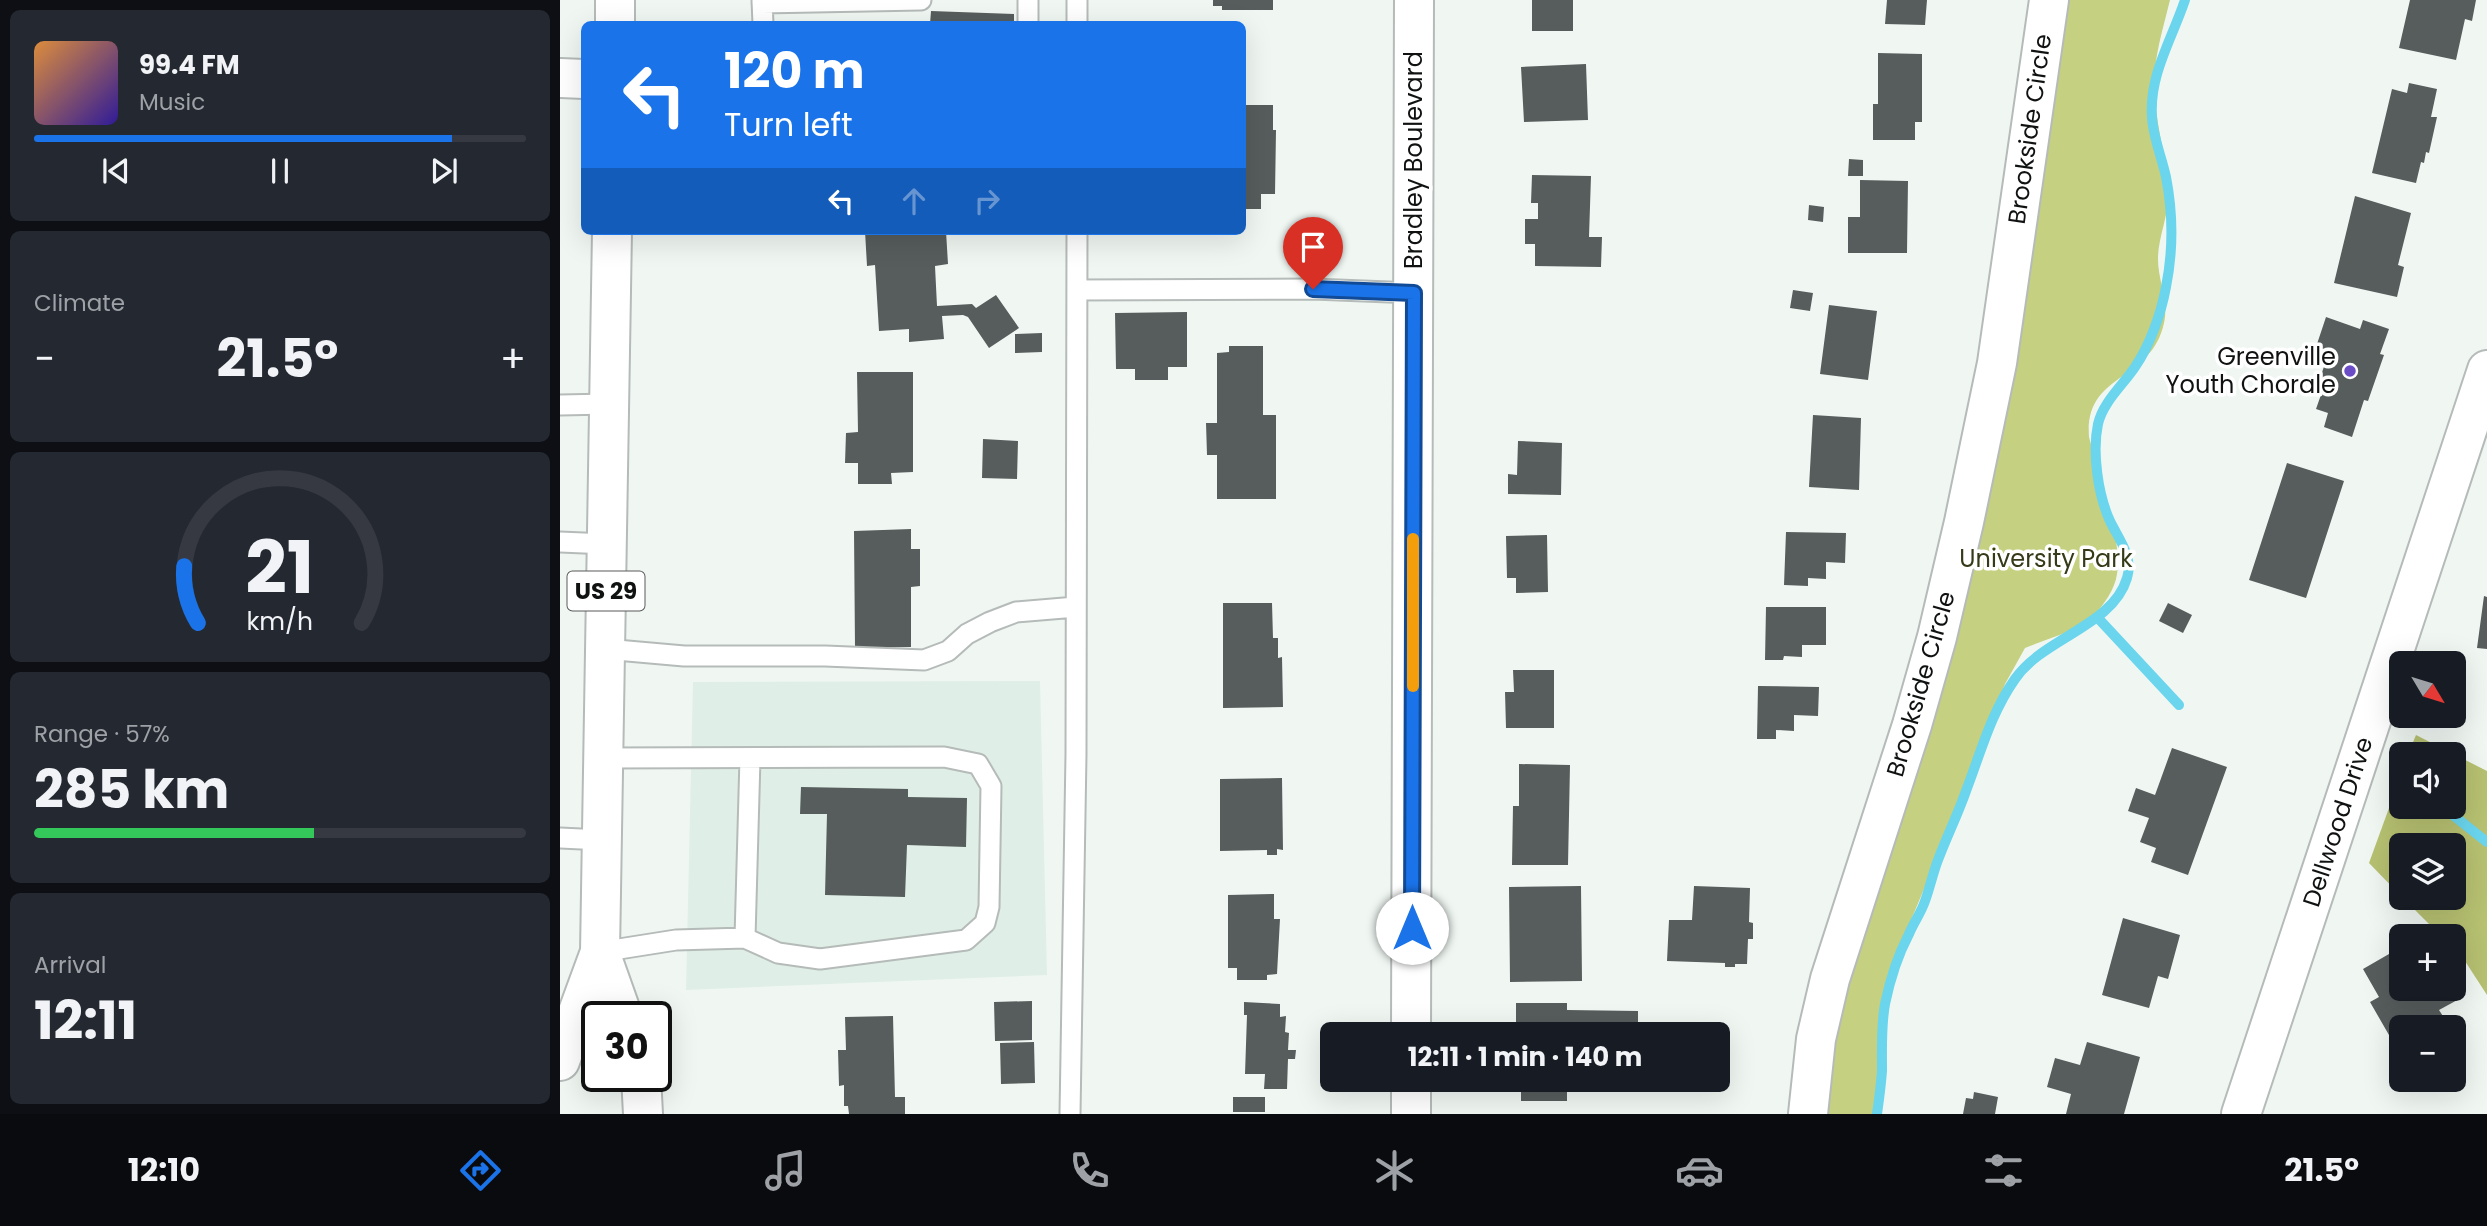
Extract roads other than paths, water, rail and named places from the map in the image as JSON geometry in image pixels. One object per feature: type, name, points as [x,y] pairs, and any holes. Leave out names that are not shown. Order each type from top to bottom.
[{"type":"street","points":[[615,0],[615,21]]},
{"type":"street","name":"Bradley Boulevard","points":[[1411,1022],[1414,0]]},
{"type":"street","name":"Brookside Circle","points":[[1808,1114],[1816,1040],[1830,979],[1912,725],[1937,637],[1964,522],[1997,363],[2049,0]]},
{"type":"street","points":[[560,78],[581,79]]},
{"type":"street","name":"US 29","points":[[560,1061],[600,952],[611,235]]},
{"type":"street","name":"Dellwood Drive","points":[[2246,1112],[2476,439],[2487,370]]},
{"type":"street","name":"US 29","points":[[600,952],[617,1001]]},
{"type":"street","points":[[642,1092],[643,1114]]},
{"type":"street","points":[[1411,1092],[1411,1114]]},
{"type":"lane","points":[[763,21],[762,1],[921,0]]},
{"type":"lane","points":[[1027,0],[1028,21]]},
{"type":"lane","points":[[1077,0],[1077,21]]},
{"type":"lane","points":[[1070,1114],[1077,235]]},
{"type":"lane","points":[[1077,290],[1313,289],[1414,293]]},
{"type":"lane","points":[[560,405],[609,404]]},
{"type":"lane","points":[[560,542],[607,544]]},
{"type":"lane","points":[[605,649],[684,656],[825,656],[924,660],[948,651],[967,634],[990,622],[1016,612],[1076,607]]},
{"type":"lane","points":[[600,952],[676,940],[746,938],[778,953],[820,959],[966,940],[985,923],[989,907],[991,786],[978,764],[944,757],[604,758]]},
{"type":"lane","points":[[746,938],[750,758]]},
{"type":"lane","points":[[560,838],[602,840]]},
{"type":"waterway","points":[[1877,1114],[1884,1012],[1892,977],[1901,950],[1923,905],[1993,719],[2015,679],[2027,665],[2108,608],[2127,578],[2127,555],[2110,521],[2099,486],[2096,435],[2104,408],[2135,367],[2150,339],[2166,287],[2171,246],[2170,204],[2154,132],[2152,102],[2162,57],[2185,0]]},
{"type":"waterway","points":[[2097,617],[2179,705]]},
{"type":"waterway","points":[[2458,819],[2487,842]]},
{"type":"place","name":"Greenville Youth Chorale","points":[[2350,371]]},
{"type":"park label","name":"University Park","points":[[2046,559]]}]
